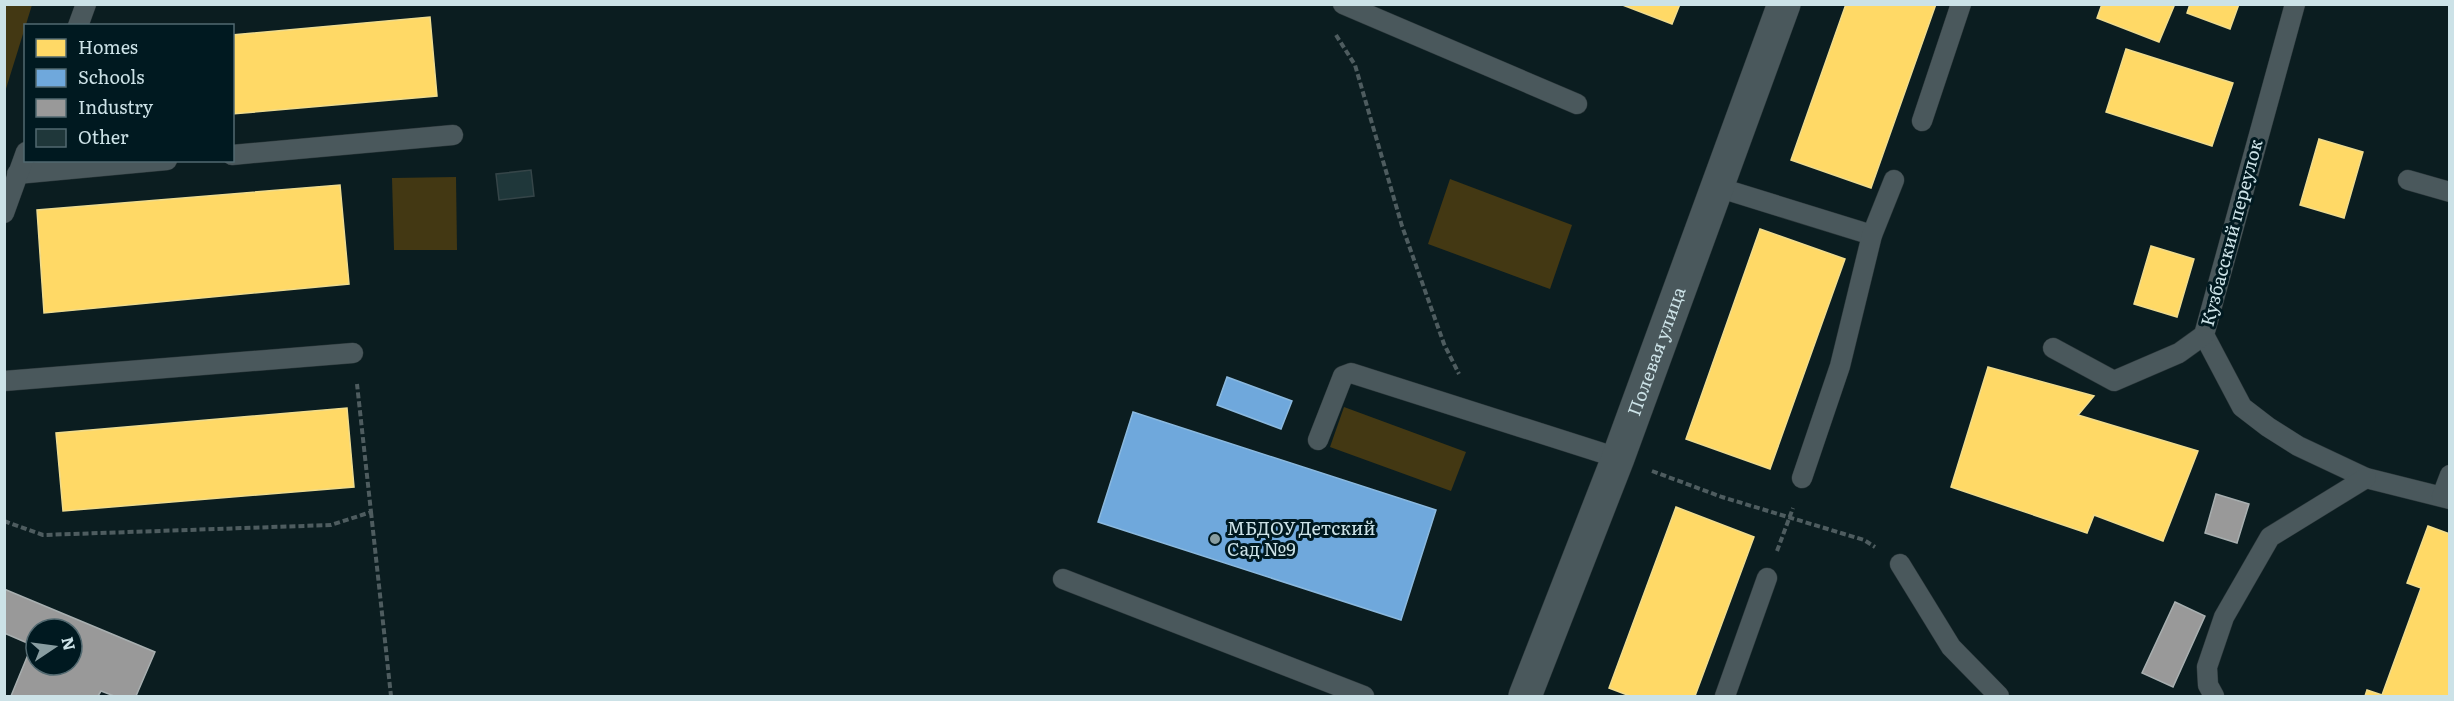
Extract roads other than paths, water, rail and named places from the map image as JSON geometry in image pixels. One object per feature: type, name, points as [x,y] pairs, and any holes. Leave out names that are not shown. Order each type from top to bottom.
[{"type":"street","name":"Полевая улица","points":[[1525,696],[1618,458],[1784,4]]},
{"type":"lane","points":[[79,24],[86,4]]},
{"type":"lane","points":[[1343,4],[1577,104]]},
{"type":"lane","points":[[1923,121],[1961,4]]},
{"type":"lane","name":"Кузбасский переулок","points":[[2295,4],[2204,335],[2242,407],[2298,446],[2366,478],[2446,497]]},
{"type":"lane","points":[[234,155],[453,135]]},
{"type":"lane","points":[[4,213],[24,158]]},
{"type":"lane","points":[[17,174],[146,162]]},
{"type":"lane","points":[[1802,478],[1840,366],[1872,235],[1894,180]]},
{"type":"lane","points":[[2408,180],[2450,192]]},
{"type":"lane","points":[[1717,187],[1872,235]]},
{"type":"lane","points":[[2053,348],[2114,381],[2179,353],[2204,335]]},
{"type":"lane","points":[[4,381],[353,353]]},
{"type":"lane","points":[[1318,440],[1344,376],[1351,373],[1618,458]]},
{"type":"lane","points":[[2446,497],[2450,475]]},
{"type":"lane","points":[[2214,696],[2208,686],[2207,667],[2224,617],[2270,537],[2366,478]]},
{"type":"lane","points":[[1900,564],[1951,647],[1999,696]]},
{"type":"lane","points":[[1725,696],[1767,578]]},
{"type":"lane","points":[[1063,579],[1365,696]]},
{"type":"place","name":"МБДОУ Детский Сад №9","points":[[1215,539]]}]
